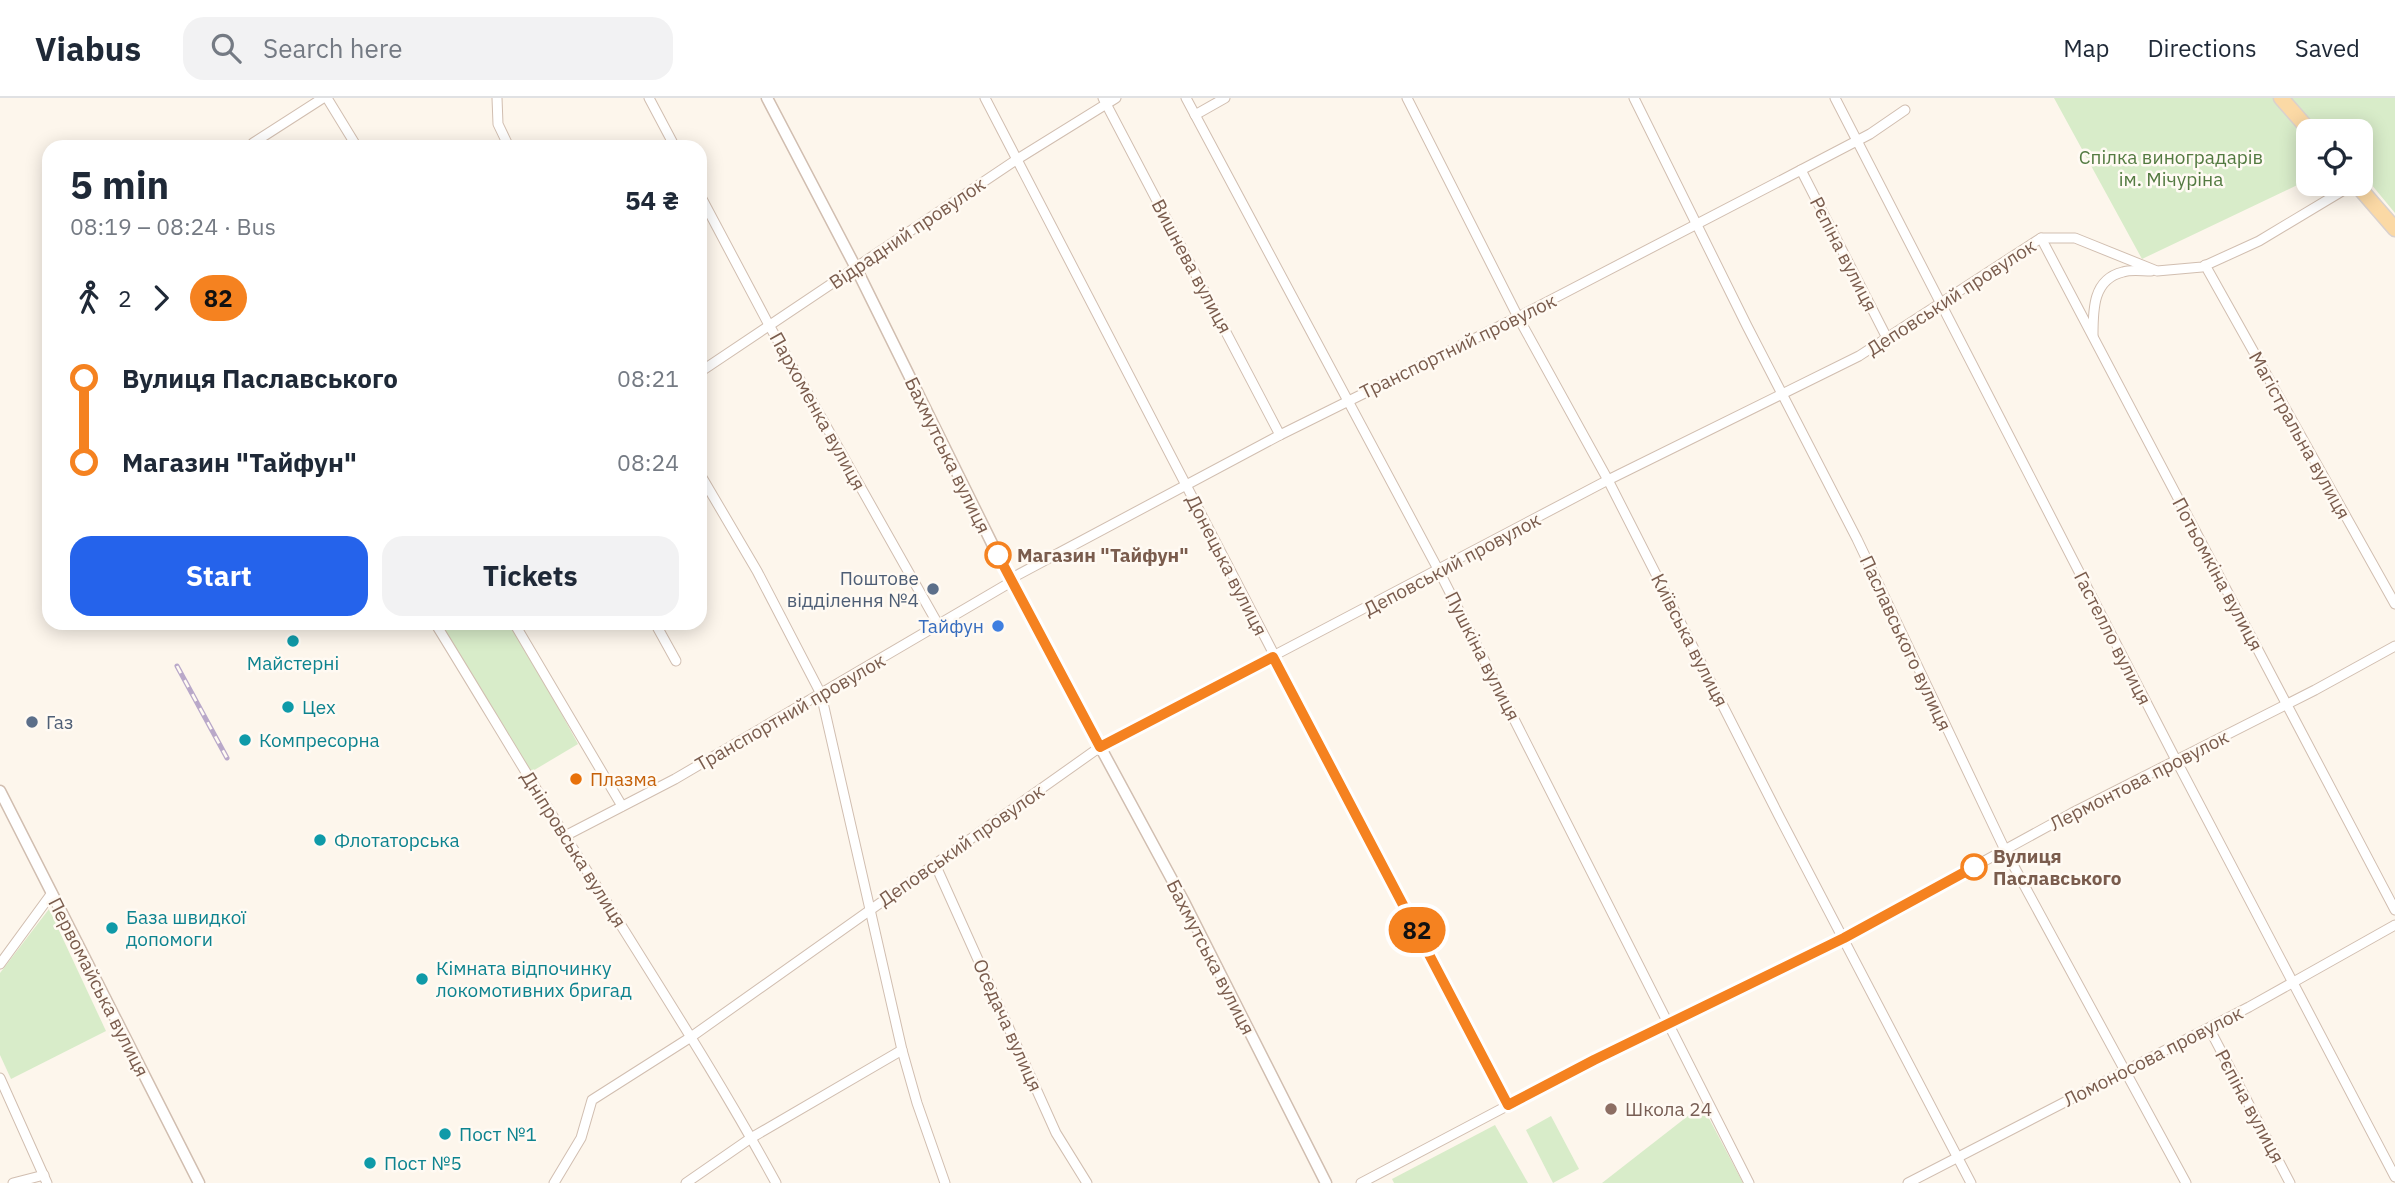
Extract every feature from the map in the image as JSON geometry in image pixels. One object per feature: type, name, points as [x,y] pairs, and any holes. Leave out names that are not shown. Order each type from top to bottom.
[{"type":"main road","points":[[2281,98],[2299,119]]},
{"type":"main road","points":[[2366,196],[2395,229]]},
{"type":"street","points":[[259,140],[325,98],[352,140]]},
{"type":"street","points":[[496,98],[498,124],[506,140]]},
{"type":"street","points":[[649,98],[671,140]]},
{"type":"street","name":"Бахмутська вулиця","points":[[767,98],[856,268],[1011,580],[1183,900],[1326,1183]]},
{"type":"street","name":"Донецька вулиця","points":[[985,98],[1508,1105]]},
{"type":"street","name":"Пушкіна вулиця","points":[[1186,98],[1439,571],[1749,1183]]},
{"type":"street","points":[[1195,115],[1224,98]]},
{"type":"street","name":"Київська вулиця","points":[[1407,98],[1518,317],[1608,481],[1971,1183]]},
{"type":"street","name":"Паславського вулиця","points":[[1634,98],[1857,539],[2005,850],[2186,1183]]},
{"type":"street","name":"Гастелло вулиця","points":[[1835,98],[2176,760],[2395,1177]]},
{"type":"street","name":"Відрадний провулок","points":[[707,367],[1109,100]]},
{"type":"street","name":"Вишнева вулиця","points":[[1109,100],[1280,435]]},
{"type":"street","name":"Транспортний провулок","points":[[565,836],[675,779],[939,626],[1011,580],[1186,485],[1697,225],[1857,141],[1905,110]]},
{"type":"street","points":[[267,136],[269,140]]},
{"type":"street","name":"Рєпіна вулиця","points":[[1801,170],[1887,338]]},
{"type":"street","name":"Деповський провулок","points":[[554,1183],[581,1138],[592,1100],[691,1037],[1100,747],[1608,481],[1859,356],[2041,238],[2075,238],[2157,271],[2205,265],[2259,241],[2335,196]]},
{"type":"street","name":"Пархоменка вулиця","points":[[707,208],[769,325],[939,626]]},
{"type":"street","name":"Потьомкіна вулиця","points":[[2041,238],[2395,910]]},
{"type":"street","name":"Магістральна вулиця","points":[[2205,265],[2395,604]]},
{"type":"street","points":[[2093,336],[2093,303],[2104,281],[2123,271],[2157,271]]},
{"type":"street","points":[[707,486],[757,571],[821,694],[901,1050],[916,1104],[945,1183]]},
{"type":"street","name":"Дніпровська вулиця","points":[[439,630],[691,1037],[776,1183]]},
{"type":"street","points":[[518,630],[622,806]]},
{"type":"street","points":[[659,630],[676,661]]},
{"type":"street","name":"Лермонтова провулок","points":[[1361,1183],[1594,1060],[1844,938],[2005,850],[2394,648]]},
{"type":"street","name":"Первомайська вулиця","points":[[0,791],[199,1183]]},
{"type":"street","name":"Оседача вулиця","points":[[935,864],[1056,1133],[1087,1183]]},
{"type":"street","points":[[0,964],[52,893]]},
{"type":"street","name":"Ломоносова провулок","points":[[1908,1183],[2209,1028],[2395,925]]},
{"type":"street","name":"Рєпіна вулиця","points":[[2209,1028],[2290,1183]]},
{"type":"street","points":[[685,1183],[751,1138],[901,1050]]},
{"type":"street","points":[[0,1078],[45,1179],[13,1183]]},
{"type":"green space","name":"Спілка виноградарів ім. Мічуріна","points":[[2054,98],[2395,98],[2395,213],[2373,186],[2373,119],[2296,119],[2296,186],[2142,259]]},
{"type":"green space","points":[[443,630],[516,630],[578,744],[531,772]]},
{"type":"green space","points":[[49,909],[106,1031],[11,1079],[0,1055],[0,973]]},
{"type":"green space","points":[[1702,1105],[1743,1183],[1602,1183]]},
{"type":"green space","points":[[1551,1116],[1579,1169],[1553,1183],[1526,1130]]},
{"type":"green space","points":[[1495,1125],[1528,1183],[1394,1183],[1392,1179]]},
{"type":"railway","points":[[177,666],[227,758]]},
{"type":"bus line","name":"82","points":[[998,555],[1100,747],[1273,657],[1508,1105],[1844,938],[1974,867]]},
{"type":"place","name":"Магазин \"Тайфун\"","points":[[998,555]]},
{"type":"place","name":"Поштове відділення №4","points":[[933,589]]},
{"type":"place","name":"Тайфун","points":[[998,626]]},
{"type":"place","name":"Майстерні","points":[[293,641]]},
{"type":"place","name":"Цех","points":[[288,707]]},
{"type":"place","name":"Газ","points":[[32,722]]},
{"type":"place","name":"Компресорна","points":[[245,740]]},
{"type":"place","name":"Плазма","points":[[576,779]]},
{"type":"place","name":"Флотаторська","points":[[320,840]]},
{"type":"place","name":"Вулиця Паславського","points":[[1974,867]]},
{"type":"place","name":"База швидкої допомоги","points":[[112,928]]},
{"type":"place","name":"Кімната відпочинку локомотивних бригад","points":[[422,979]]},
{"type":"place","name":"Школа 24","points":[[1611,1109]]},
{"type":"place","name":"Пост №1","points":[[445,1134]]},
{"type":"place","name":"Пост №5","points":[[370,1163]]}]
